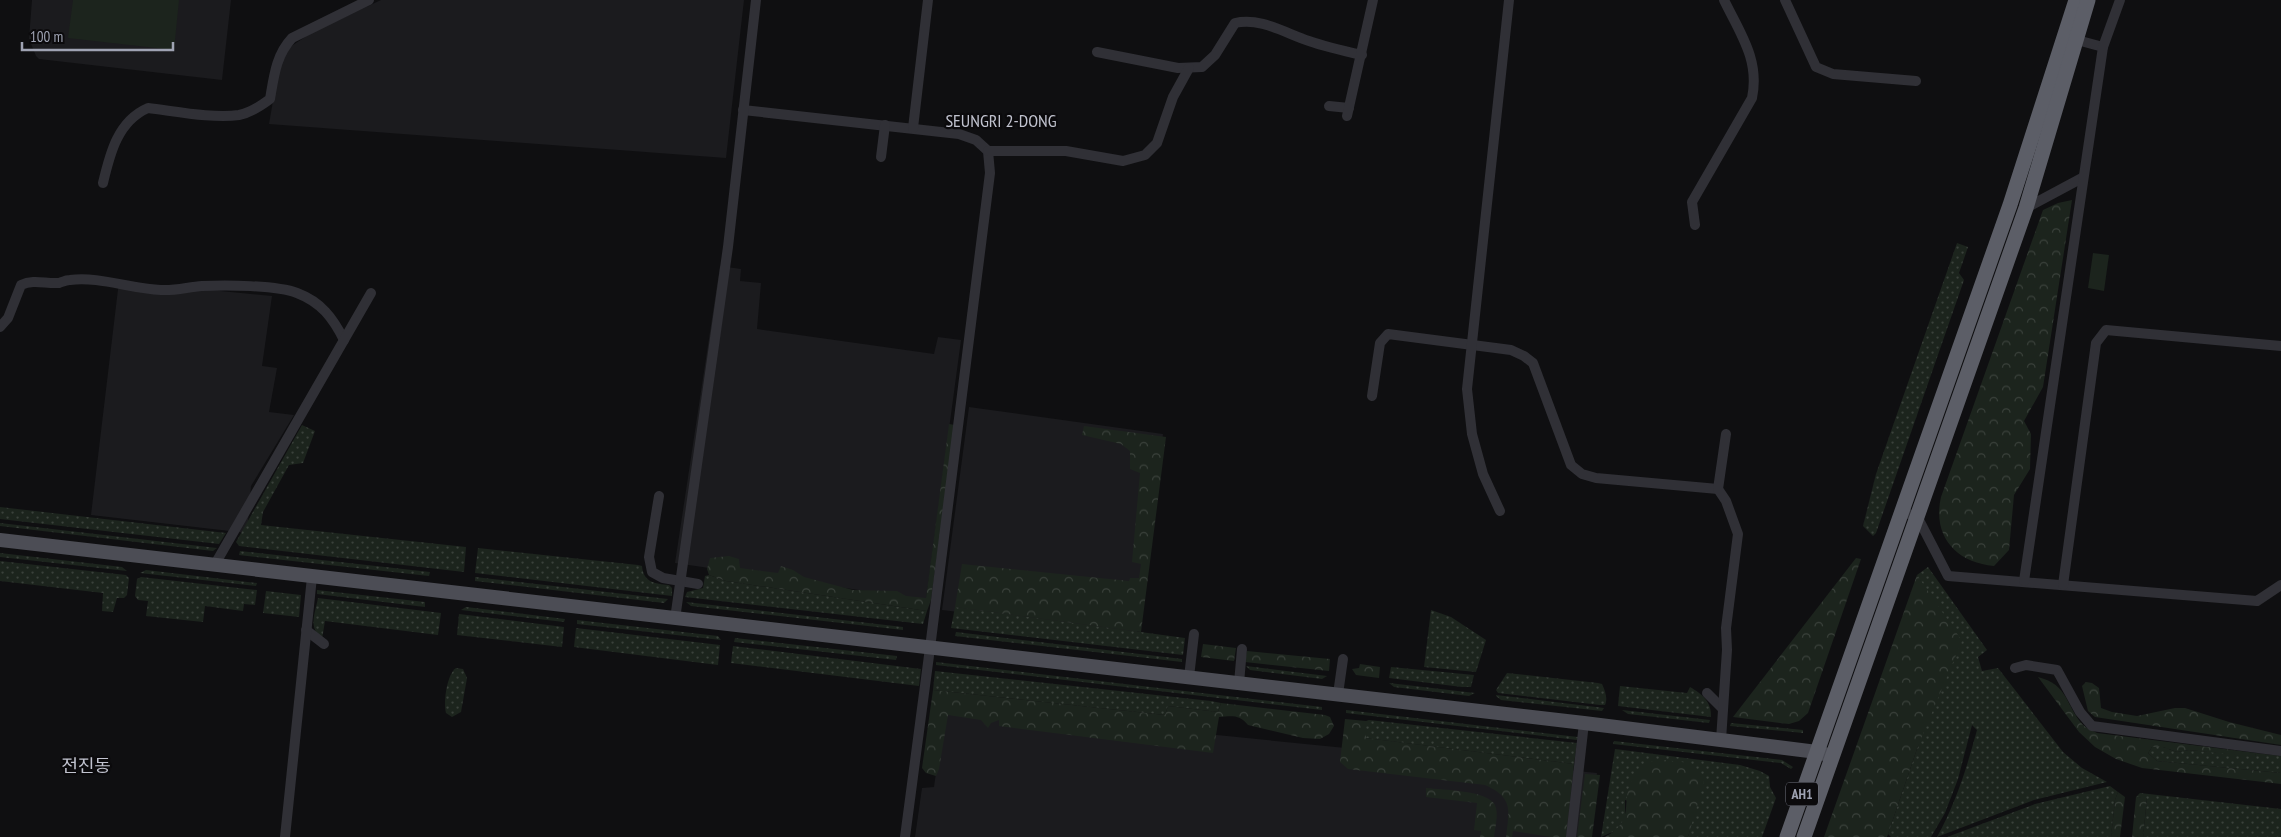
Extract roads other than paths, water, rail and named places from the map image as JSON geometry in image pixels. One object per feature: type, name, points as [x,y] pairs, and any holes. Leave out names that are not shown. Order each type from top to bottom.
[{"type":"highway","points":[[1834,757],[2026,208],[2077,40],[2082,3]]},
{"type":"highway","points":[[1817,752],[2082,3]]},
{"type":"highway","name":"AH1","points":[[1787,837],[1817,752]]},
{"type":"highway","name":"AH1","points":[[1804,837],[1834,757]]},
{"type":"main road","points":[[0,540],[1584,723],[1817,752],[1834,757]]},
{"type":"street","points":[[103,183],[114,144],[121,130],[139,112],[148,108],[226,116],[241,115],[270,99],[276,63],[282,48],[292,38],[369,0]]},
{"type":"street","points":[[675,619],[728,247],[756,0]]},
{"type":"street","points":[[913,128],[928,0]]},
{"type":"street","points":[[1329,106],[1348,112],[1373,0]]},
{"type":"street","points":[[1500,511],[1483,474],[1472,434],[1467,390],[1468,364],[1472,346],[1509,0]]},
{"type":"street","points":[[1695,225],[1692,202],[1752,98],[1756,81],[1752,59],[1724,0]]},
{"type":"street","points":[[1785,0],[1816,67],[1833,74],[1916,82]]},
{"type":"street","points":[[2024,582],[2082,178],[2103,47],[2120,0]]},
{"type":"street","points":[[1097,52],[1178,68],[1202,67],[1214,55],[1234,23],[1246,20],[1331,49],[1362,55]]},
{"type":"street","points":[[2077,40],[2103,47]]},
{"type":"street","points":[[988,151],[1066,151],[1123,161],[1145,155],[1157,143],[1173,97],[1189,68]]},
{"type":"street","points":[[743,110],[959,134],[976,140],[988,151],[990,173],[905,837]]},
{"type":"street","points":[[881,157],[885,125]]},
{"type":"street","points":[[2026,208],[2082,178]]},
{"type":"street","points":[[0,326],[8,318],[21,285],[30,281],[94,281],[179,291],[201,286],[238,286],[296,292],[322,306],[335,323],[344,340]]},
{"type":"street","points":[[214,566],[371,293]]},
{"type":"street","points":[[2063,585],[2096,343],[2106,330],[2281,346]]},
{"type":"street","points":[[1372,396],[1380,343],[1388,334],[1512,350],[1533,363],[1571,464],[1582,474],[1596,478],[1718,489]]},
{"type":"street","points":[[1721,740],[1727,650],[1726,628],[1738,534],[1726,501],[1718,489],[1726,434]]},
{"type":"street","points":[[659,496],[649,557],[652,572],[663,578],[698,584]]},
{"type":"street","points":[[1902,512],[1918,518],[1948,576],[2257,601],[2281,585]]},
{"type":"street","points":[[286,837],[312,577]]},
{"type":"street","points":[[306,630],[324,644]]},
{"type":"street","points":[[1189,678],[1194,634]]},
{"type":"street","points":[[1239,683],[1242,650]]},
{"type":"street","points":[[1338,694],[1343,659]]},
{"type":"street","points":[[2015,668],[2026,665],[2057,670],[2080,712],[2092,726],[2281,751]]},
{"type":"street","points":[[1707,693],[1723,709]]},
{"type":"street","points":[[1571,837],[1584,723]]},
{"type":"district","name":"SEUNGRI 2-DONG","points":[[1001,120]]},
{"type":"district","name":"전진동","points":[[86,765]]}]
